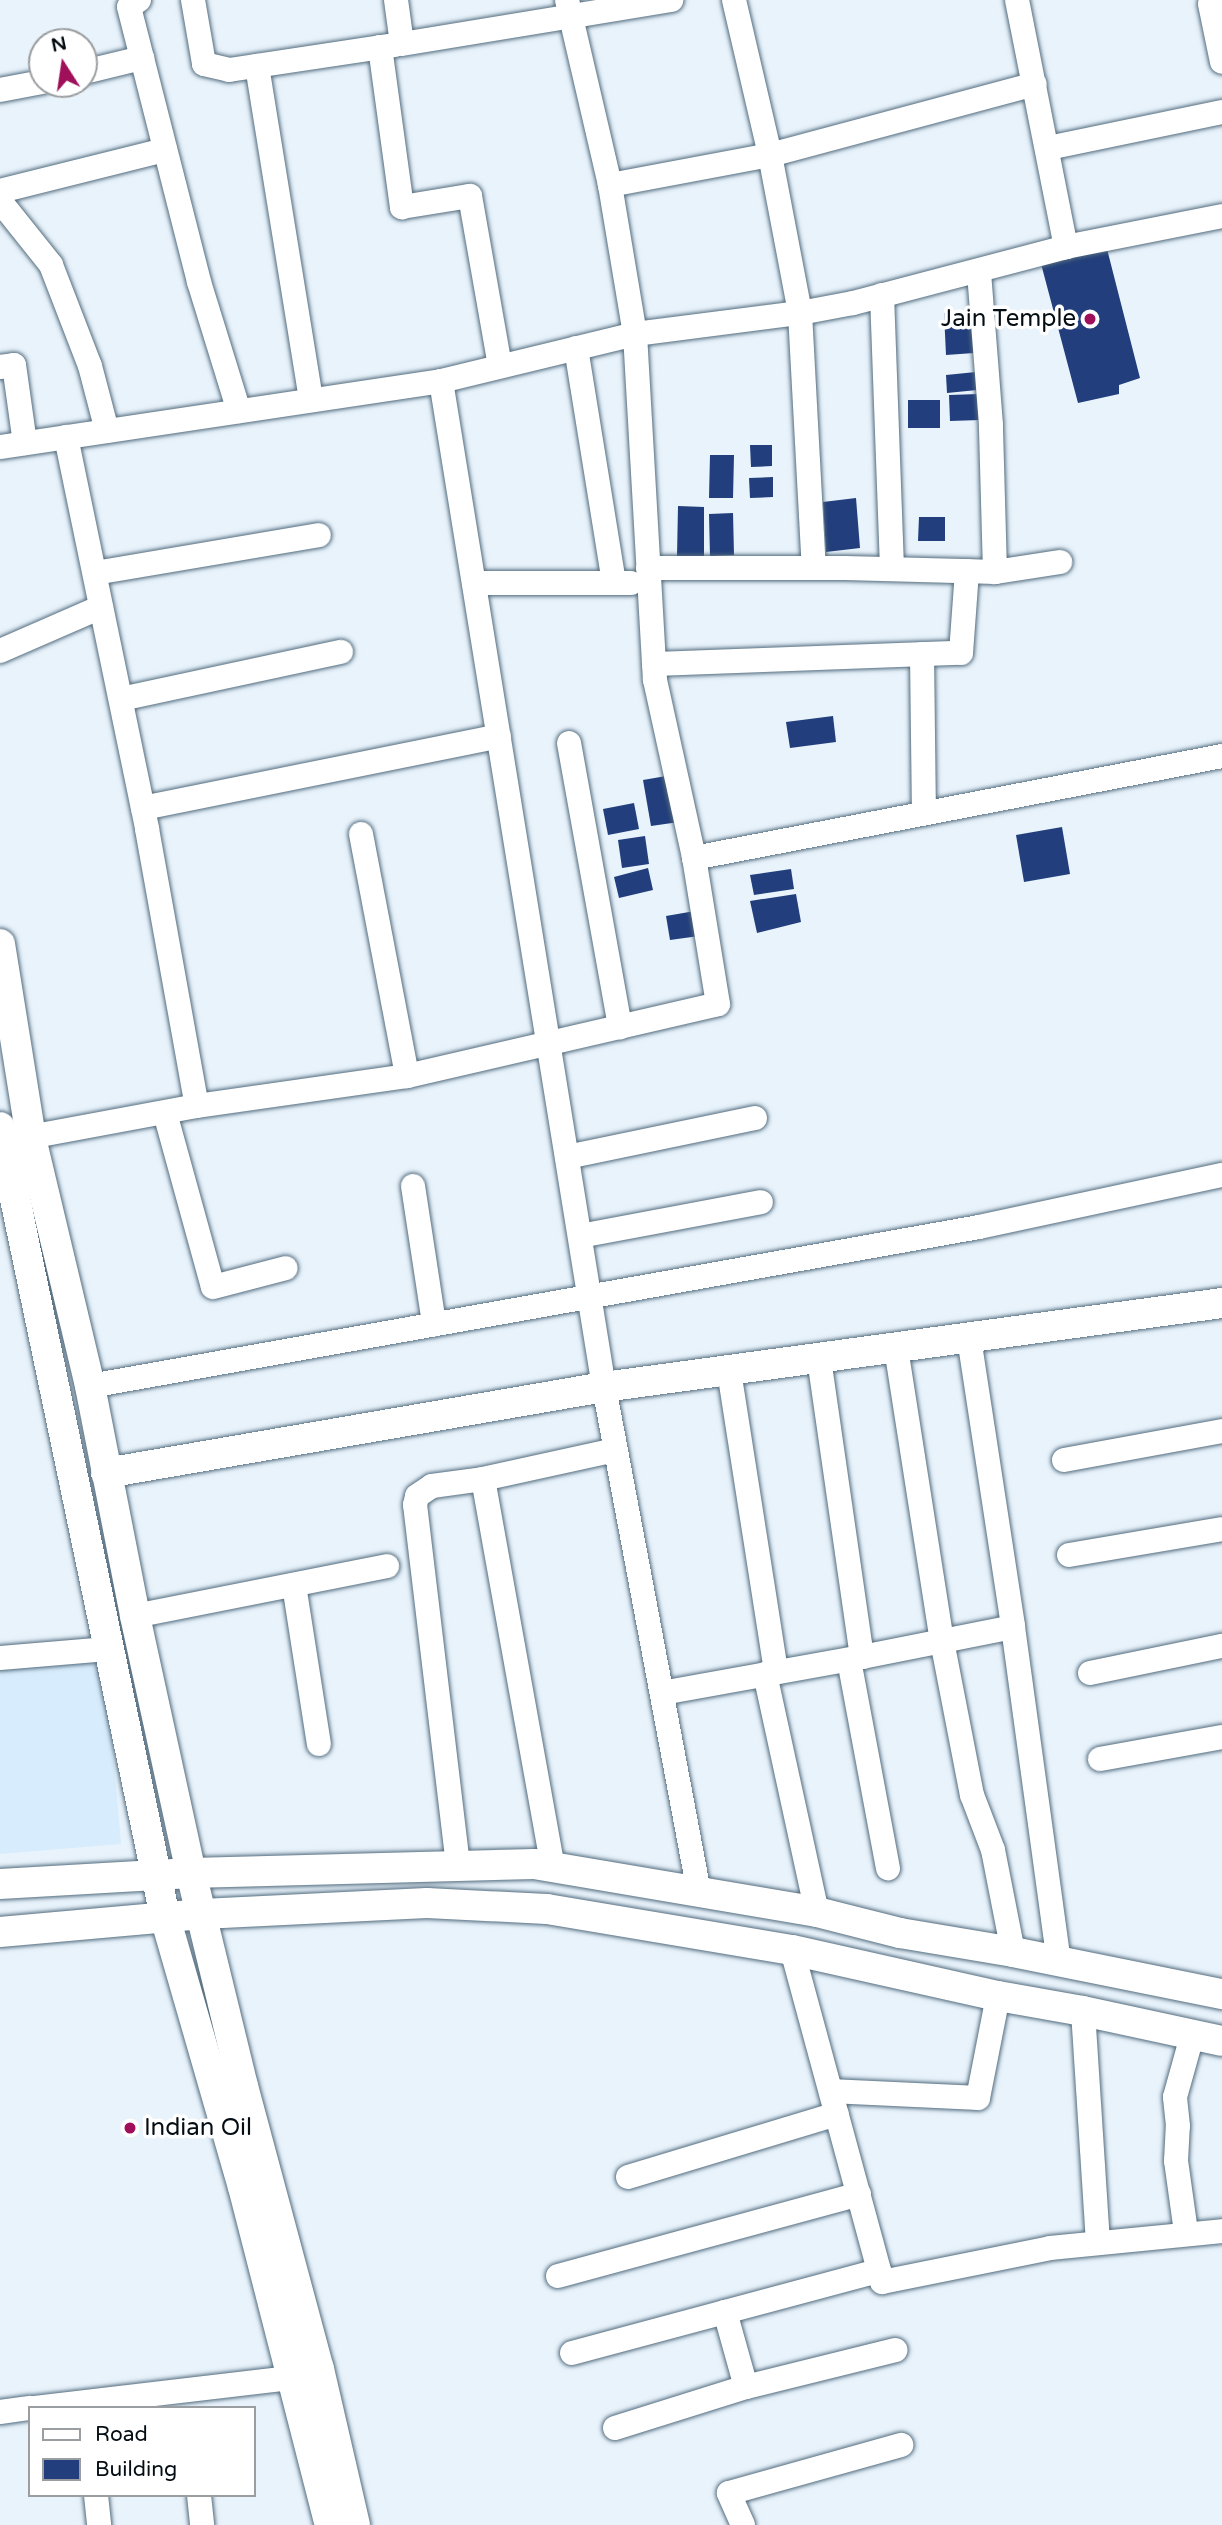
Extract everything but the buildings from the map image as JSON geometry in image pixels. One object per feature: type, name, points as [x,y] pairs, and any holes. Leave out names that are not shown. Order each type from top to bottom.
[{"type":"street","points":[[139,0],[129,7],[199,282],[239,411]]},
{"type":"street","points":[[193,0],[204,64],[229,70],[391,45],[568,9],[671,0]]},
{"type":"street","points":[[396,0],[391,45],[402,207],[470,196],[500,366]]},
{"type":"street","points":[[734,0],[770,155],[800,313],[814,568]]},
{"type":"street","points":[[1017,0],[1066,247]]},
{"type":"street","points":[[1222,1],[1210,4],[1222,62]]},
{"type":"street","points":[[11,1135],[407,1076],[718,1004],[694,858],[654,664],[635,334],[610,185],[568,9]]},
{"type":"street","points":[[98,69],[142,58]]},
{"type":"street","points":[[257,66],[311,400]]},
{"type":"street","points":[[610,185],[770,155],[1035,84]]},
{"type":"street","points":[[0,90],[28,85]]},
{"type":"street","points":[[1048,148],[1222,111]]},
{"type":"street","points":[[0,191],[165,150]]},
{"type":"street","points":[[0,201],[51,265],[90,366],[107,430]]},
{"type":"street","points":[[0,447],[441,381],[635,334],[800,313],[979,271],[1066,247],[1222,216]]},
{"type":"street","points":[[979,271],[991,425],[995,572]]},
{"type":"street","points":[[882,295],[892,569]]},
{"type":"street","points":[[576,348],[614,583]]},
{"type":"street","points":[[0,367],[14,365],[25,443]]},
{"type":"street","points":[[441,381],[604,1387],[699,1892]]},
{"type":"street","points":[[66,437],[143,808],[197,1106]]},
{"type":"street","points":[[95,573],[319,535]]},
{"type":"street","points":[[474,583],[614,583],[649,575],[814,568],[995,572],[1060,562]]},
{"type":"street","points":[[654,664],[961,653],[967,571]]},
{"type":"street","points":[[0,651],[101,607]]},
{"type":"street","points":[[121,699],[341,652]]},
{"type":"street","points":[[922,654],[924,813]]},
{"type":"street","points":[[143,808],[499,736]]},
{"type":"street","points":[[569,743],[620,1027]]},
{"type":"street","points":[[694,858],[1222,756]]},
{"type":"street","points":[[361,834],[407,1076]]},
{"type":"street","points":[[0,944],[11,1135],[108,1648],[165,1917],[243,2187],[355,2525]]},
{"type":"street","points":[[164,1113],[213,1287],[286,1268]]},
{"type":"street","points":[[567,1157],[755,1118]]},
{"type":"street","points":[[11,1135],[90,1386],[135,1616],[191,1873],[243,2086],[305,2374],[330,2525]]},
{"type":"street","points":[[90,1386],[979,1227],[1222,1175]]},
{"type":"street","points":[[412,1186],[434,1324]]},
{"type":"street","points":[[580,1236],[761,1202]]},
{"type":"street","points":[[106,1473],[604,1387],[969,1338],[1221,1309]]},
{"type":"street","points":[[969,1338],[1013,1627],[1059,1962]]},
{"type":"street","points":[[896,1348],[942,1641],[972,1795],[993,1850],[1013,1952]]},
{"type":"street","points":[[819,1358],[855,1658],[888,1868]]},
{"type":"street","points":[[729,1371],[771,1673],[817,1912]]},
{"type":"street","points":[[1064,1460],[1222,1432]]},
{"type":"street","points":[[458,1865],[415,1505],[417,1496],[423,1489],[483,1479],[615,1450]]},
{"type":"street","points":[[483,1479],[553,1867]]},
{"type":"street","points":[[1069,1555],[1222,1529]]},
{"type":"street","points":[[135,1616],[387,1566]]},
{"type":"street","points":[[293,1585],[319,1744]]},
{"type":"street","points":[[662,1693],[1013,1627]]},
{"type":"street","points":[[1090,1673],[1222,1646]]},
{"type":"street","points":[[0,1658],[108,1648]]},
{"type":"street","points":[[1100,1759],[1222,1737]]},
{"type":"street","points":[[0,1884],[191,1873],[458,1865],[553,1867],[817,1912],[900,1933],[1013,1952],[1222,1994]]},
{"type":"street","points":[[0,1932],[202,1914],[427,1903],[547,1909],[792,1950],[1222,2042]]},
{"type":"street","points":[[792,1950],[881,2283],[1050,2248],[1186,2232],[1222,2231]]},
{"type":"street","points":[[628,2177],[834,2103],[978,2098],[998,1996]]},
{"type":"street","points":[[1083,2011],[1098,2243]]},
{"type":"street","points":[[1186,2232],[1176,2161],[1178,2126],[1175,2097],[1192,2036]]},
{"type":"street","points":[[558,2276],[859,2194]]},
{"type":"street","points":[[572,2353],[879,2271]]},
{"type":"street","points":[[724,2312],[746,2387]]},
{"type":"street","points":[[615,2428],[746,2387],[895,2350]]},
{"type":"street","points":[[70,2406],[189,2399],[305,2374]]},
{"type":"street","points":[[0,2412],[28,2408]]},
{"type":"street","points":[[743,2525],[729,2493],[901,2445]]},
{"type":"street","points":[[96,2497],[99,2525]]},
{"type":"street","points":[[199,2497],[202,2525]]},
{"type":"shaded area","points":[[105,1658],[121,1844],[0,1854],[0,1667]]},
{"type":"place","name":"Jain Temple","points":[[1090,319]]},
{"type":"place","name":"Indian Oil","points":[[130,2128]]}]
